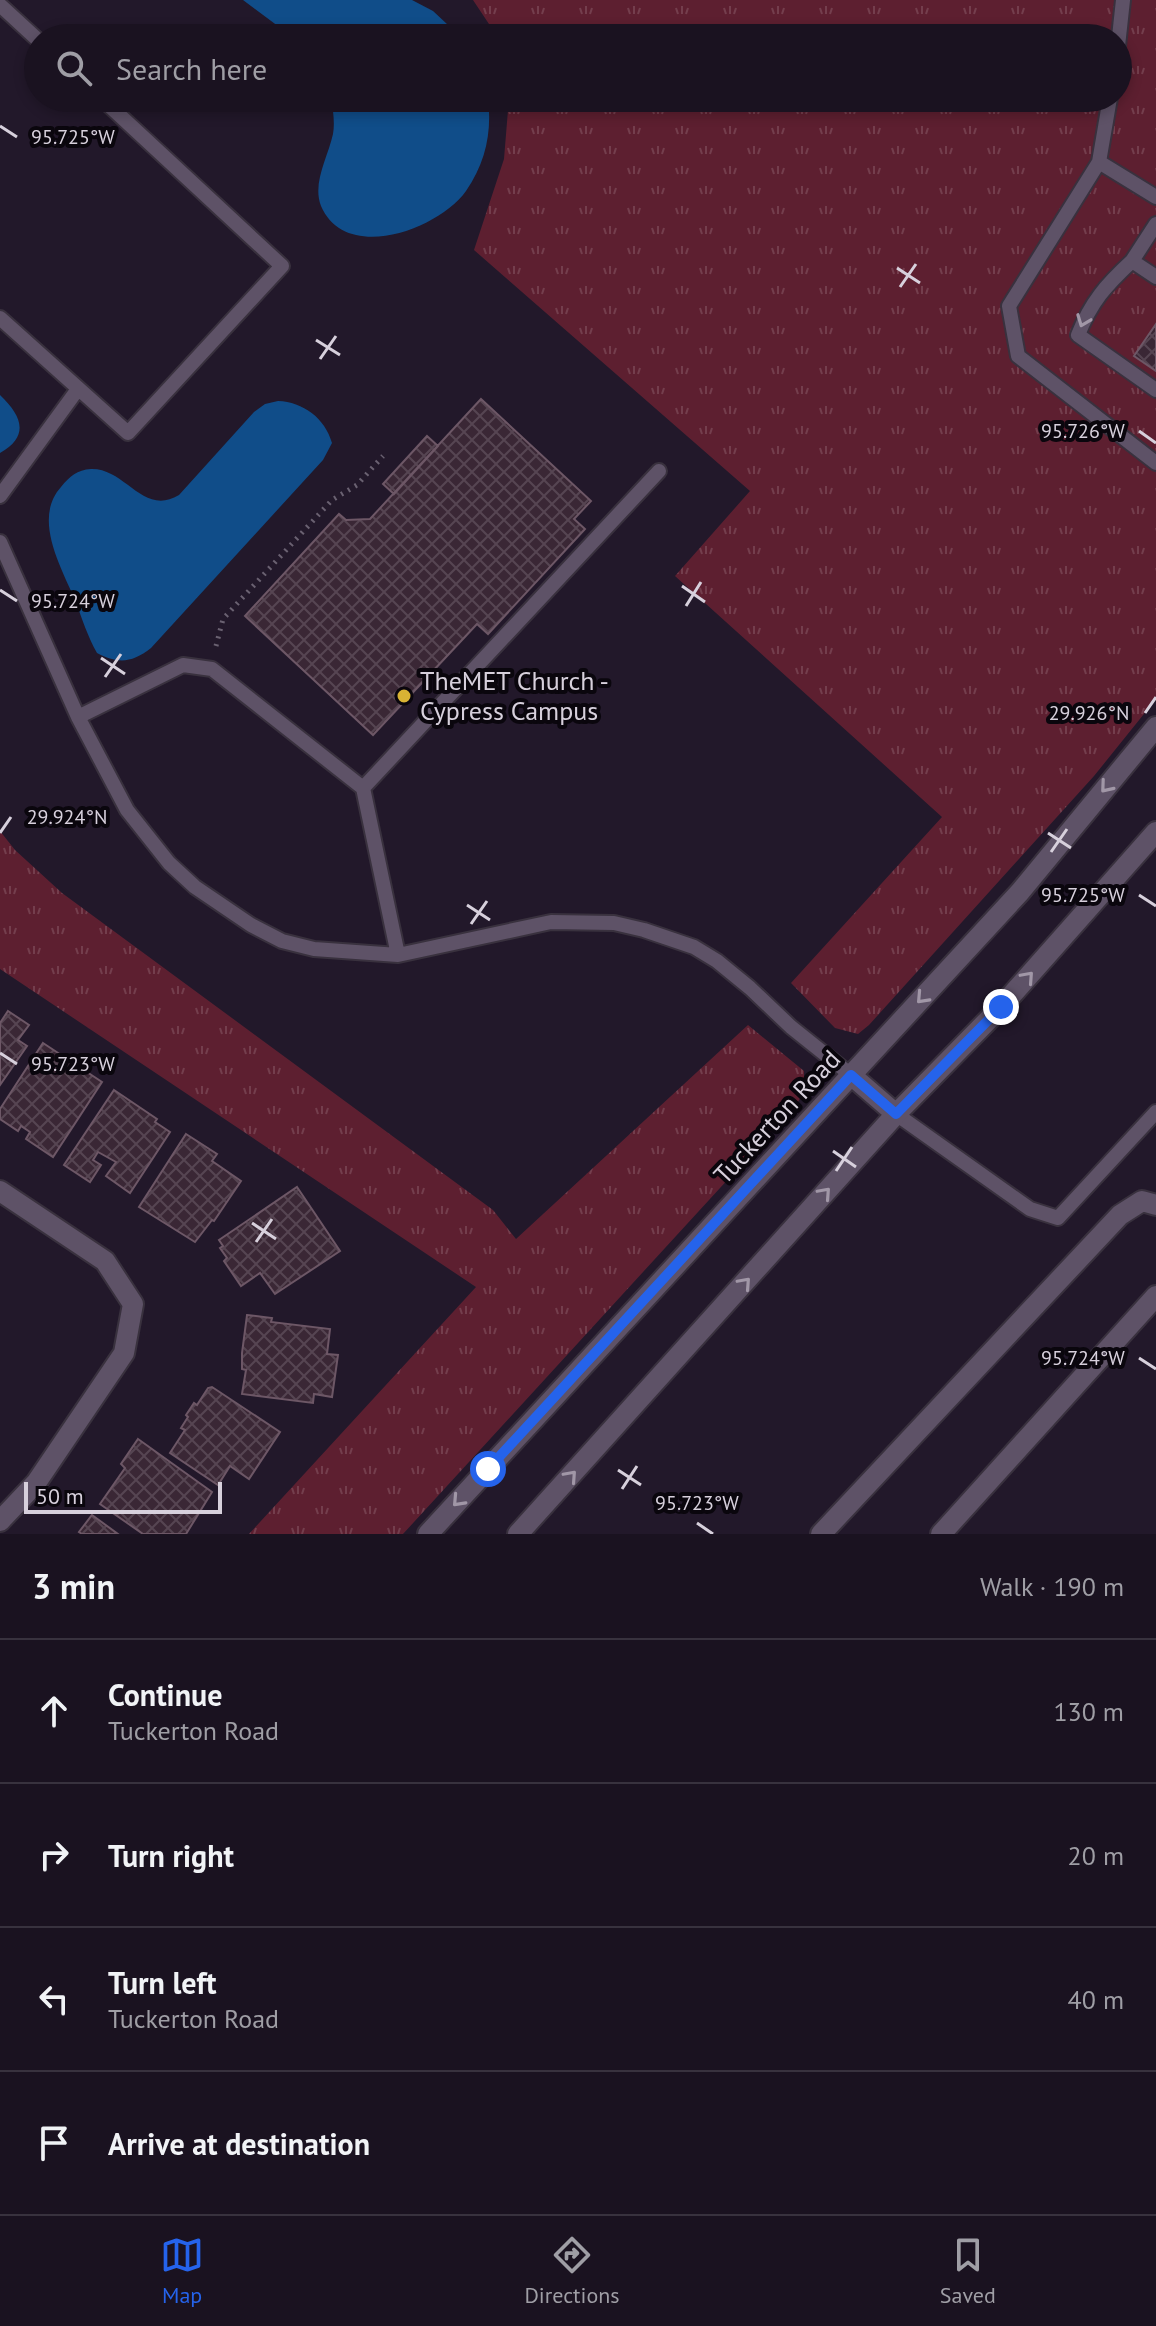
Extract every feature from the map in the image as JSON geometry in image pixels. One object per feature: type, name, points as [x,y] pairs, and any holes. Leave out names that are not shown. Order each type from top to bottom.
[{"type":"main road","name":"Tuckerton Road","points":[[428,1534],[1020,892],[1156,727]]},
{"type":"main road","points":[[518,1534],[896,1114],[1001,1007],[1156,832]]},
{"type":"main road","points":[[851,1075],[896,1114]]},
{"type":"main road","points":[[0,1191],[105,1261],[133,1304],[124,1353],[36,1483],[0,1521]]},
{"type":"main road","points":[[821,1534],[1120,1215],[1142,1201],[1156,1205]]},
{"type":"main road","points":[[941,1534],[1156,1296]]},
{"type":"lane","points":[[1120,24],[1123,0]]},
{"type":"lane","points":[[0,5],[24,27]]},
{"type":"lane","points":[[0,318],[128,433],[282,266],[116,112]]},
{"type":"lane","points":[[1108,112],[1099,162],[1009,306],[1018,356],[1156,463]]},
{"type":"lane","points":[[1099,162],[1156,197]]},
{"type":"lane","points":[[1156,224],[1132,261],[1088,308],[1078,335],[1156,390]]},
{"type":"lane","points":[[1132,261],[1156,277]]},
{"type":"lane","points":[[0,496],[78,389]]},
{"type":"lane","points":[[363,788],[659,471]]},
{"type":"lane","points":[[0,542],[78,717],[127,810],[169,863],[222,907],[282,941],[314,949],[398,955],[551,922],[614,923],[644,930],[694,947],[717,961],[851,1075]]},
{"type":"lane","points":[[78,717],[183,665],[212,669],[363,788],[398,955]]},
{"type":"lane","points":[[896,1114],[1030,1209],[1058,1218],[1156,1112]]},
{"type":"path","points":[[216,646],[223,619],[332,500],[357,485],[383,456]]},
{"type":"green space","points":[[473,0],[1156,0],[1156,699],[1094,776],[858,1034],[835,1028],[791,983],[942,817],[675,576],[750,491],[474,250],[504,159],[508,112],[1132,112],[1132,24],[489,24]]},
{"type":"green space","points":[[0,831],[15,850],[62,893],[493,1210],[516,1239],[748,1025],[804,1071],[804,1092],[796,1105],[403,1534],[249,1534],[476,1287],[0,969]]},
{"type":"water","points":[[243,0],[412,0],[433,11],[447,24],[275,24]]},
{"type":"water","points":[[333,112],[489,112],[489,123],[486,146],[478,169],[466,191],[453,205],[415,228],[371,237],[350,233],[333,224],[321,206],[318,188],[334,121]]},
{"type":"water","points":[[0,395],[14,411],[20,426],[16,440],[0,453]]},
{"type":"water","points":[[278,401],[304,408],[324,426],[332,443],[323,460],[151,648],[138,657],[125,660],[97,653],[52,544],[49,514],[61,487],[74,474],[91,469],[114,476],[155,500],[179,495],[254,412],[265,404]]},
{"type":"building","points":[[1156,324],[1156,371],[1134,356]]},
{"type":"building","points":[[481,399],[591,501],[574,519],[585,529],[488,634],[477,624],[373,735],[245,616],[339,514],[346,520],[370,519]]},
{"type":"building","points":[[427,436],[438,446],[394,494],[383,484]]},
{"type":"building","points":[[8,1011],[29,1025],[18,1040],[27,1046],[0,1085],[0,1023]]},
{"type":"building","points":[[43,1043],[102,1082],[53,1157],[26,1139],[30,1132],[21,1126],[18,1131],[0,1119],[0,1109]]},
{"type":"building","points":[[114,1090],[157,1119],[155,1122],[170,1132],[130,1193],[106,1176],[116,1162],[98,1152],[93,1160],[101,1165],[90,1182],[64,1165]]},
{"type":"building","points":[[186,1134],[217,1154],[212,1161],[241,1181],[214,1221],[195,1242],[139,1207]]},
{"type":"building","points":[[297,1187],[340,1251],[275,1294],[260,1273],[241,1286],[224,1261],[227,1258],[219,1240]]},
{"type":"building","points":[[247,1315],[272,1318],[271,1322],[330,1329],[327,1354],[338,1355],[332,1397],[314,1394],[313,1403],[242,1394],[246,1370],[242,1369],[242,1353]]},
{"type":"building","points":[[212,1387],[280,1432],[249,1479],[230,1466],[218,1485],[170,1453],[185,1430],[181,1428],[188,1417],[186,1415]]},
{"type":"building","points":[[138,1439],[212,1492],[186,1534],[143,1534],[100,1504],[125,1468],[121,1464]]},
{"type":"building","points":[[92,1515],[118,1534],[79,1532]]},
{"type":"place","name":"TheMET Church - Cypress Campus","points":[[404,696]]},
{"type":"route","points":[[488,1469],[851,1075],[896,1114],[1001,1007]]}]
